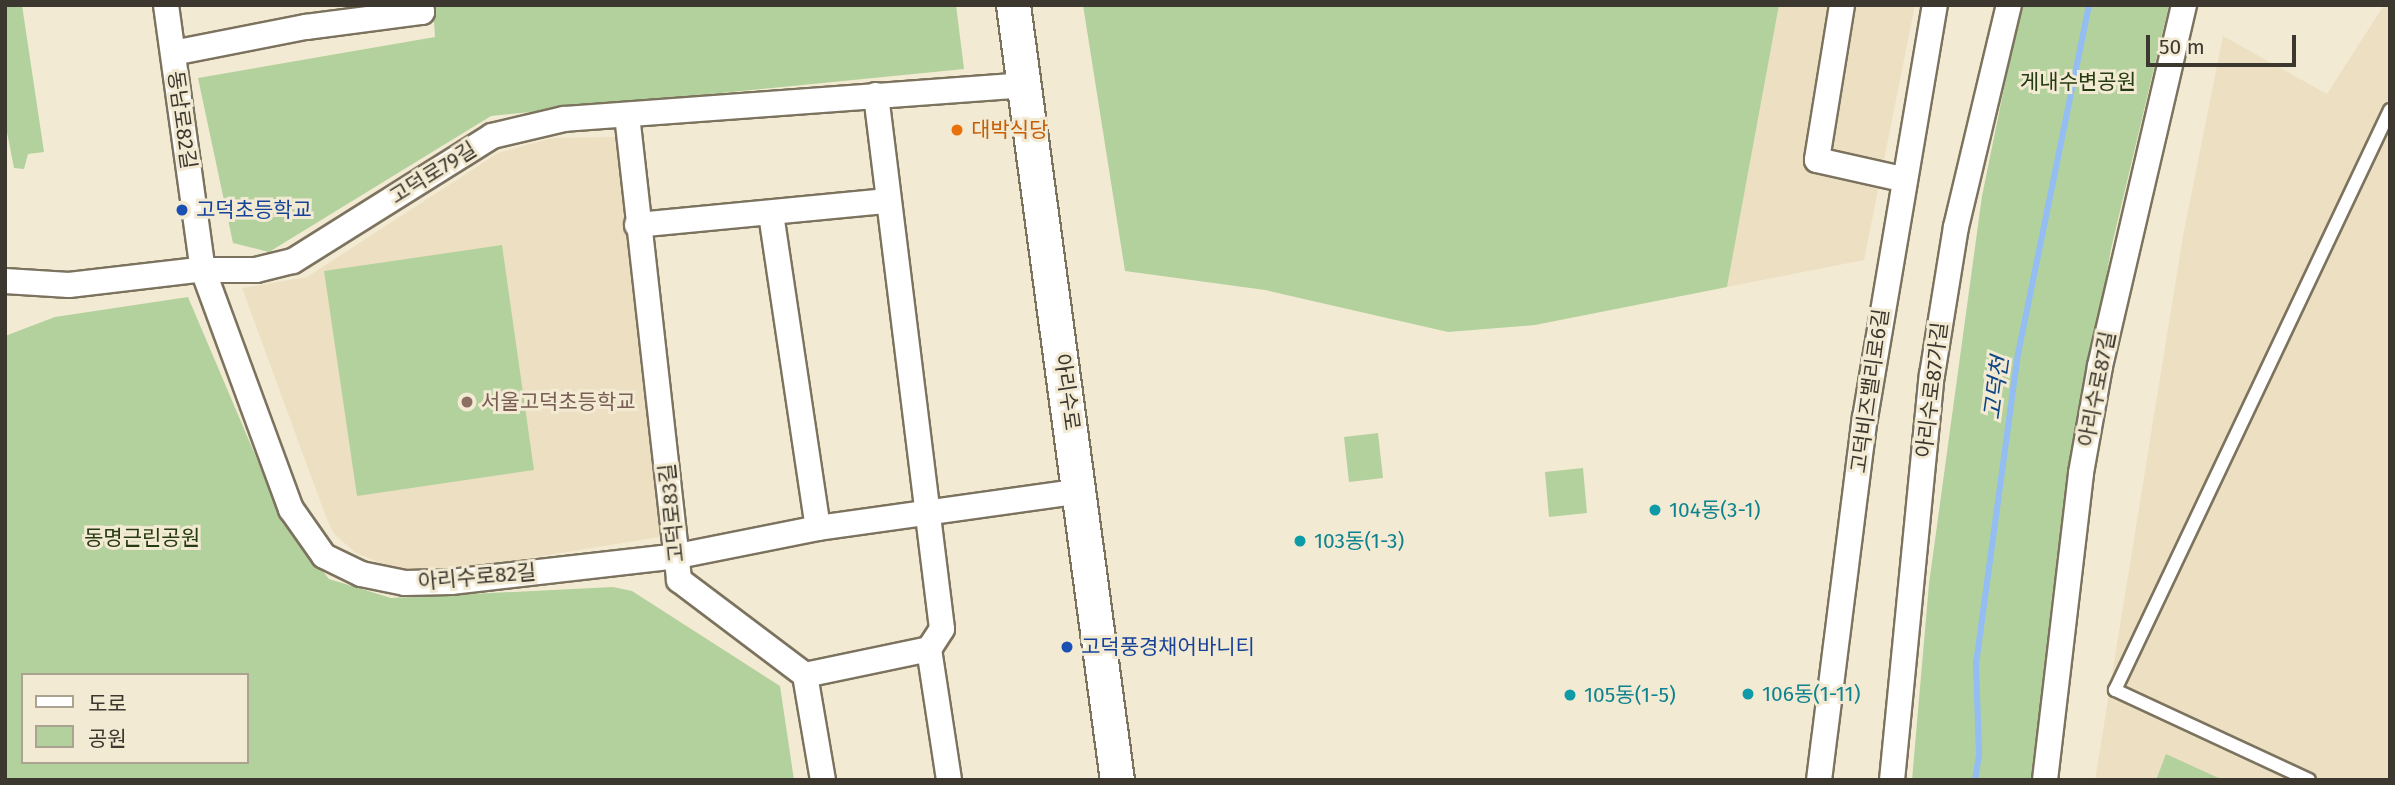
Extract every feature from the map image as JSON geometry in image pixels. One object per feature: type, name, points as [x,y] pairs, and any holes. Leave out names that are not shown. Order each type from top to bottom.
[{"type":"main road","name":"아리수로","points":[[1013,5],[1081,491],[1117,780]]},
{"type":"street","name":"동남로82길","points":[[166,5],[203,270]]},
{"type":"street","points":[[1842,5],[1817,160],[1902,179]]},
{"type":"street","name":"고덕비즈밸리로6길","points":[[1819,780],[1865,418],[1902,179],[1934,5]]},
{"type":"street","name":"아리수로87가길","points":[[1892,780],[1932,376],[1956,228],[2008,5]]},
{"type":"street","name":"아리수로87길","points":[[2045,780],[2081,473],[2098,379],[2184,5]]},
{"type":"street","name":"동남로82길","points":[[173,53],[305,16],[422,9]]},
{"type":"street","name":"고덕로79길","points":[[5,281],[69,285],[203,270],[256,270],[293,261],[492,136],[564,119],[1025,85]]},
{"type":"street","points":[[876,95],[886,201],[942,629],[929,649],[949,780]]},
{"type":"street","name":"고덕로83길","points":[[627,115],[637,225],[679,580],[805,675]]},
{"type":"street","points":[[637,225],[886,201]]},
{"type":"street","points":[[771,214],[818,528]]},
{"type":"street","name":"아리수로82길","points":[[203,270],[291,509],[324,556],[361,574],[405,583],[678,556],[818,528],[1081,491]]},
{"type":"street","points":[[823,780],[805,675],[929,649]]},
{"type":"lane","points":[[2309,780],[2115,690],[2390,110]]},
{"type":"shaded area","points":[[1779,5],[1915,5],[1864,260],[1727,287]]},
{"type":"shaded area","points":[[2384,5],[2390,5],[2390,780],[2095,780],[2183,236],[2223,36],[2327,94]]},
{"type":"shaded area","name":"서울고덕초등학교","points":[[615,137],[666,536],[431,574],[400,571],[356,553],[334,534],[326,517],[242,288],[307,277],[498,153],[552,138]]},
{"type":"green space","points":[[5,5],[22,5],[44,152],[28,154],[24,169],[14,168],[5,122]]},
{"type":"green space","points":[[433,5],[956,5],[964,69],[491,116],[269,252],[233,243],[198,78],[435,37]]},
{"type":"green space","points":[[1083,5],[1779,5],[1727,287],[1535,325],[1448,332],[1265,290],[1125,271]]},
{"type":"green space","name":"게내수변공원","points":[[2021,5],[2169,5],[2111,249],[2057,556],[2033,780],[1912,780],[1929,584],[1982,196]]},
{"type":"green space","points":[[502,245],[534,470],[357,496],[324,271]]},
{"type":"green space","name":"동명근린공원","points":[[188,297],[284,523],[329,579],[391,598],[613,587],[632,591],[780,686],[794,780],[5,780],[5,336],[55,317]]},
{"type":"green space","points":[[1378,433],[1383,478],[1349,482],[1344,437]]},
{"type":"green space","points":[[1583,468],[1587,513],[1549,517],[1545,472]]},
{"type":"green space","points":[[2166,754],[2223,780],[2156,780]]},
{"type":"waterway","name":"고덕천","points":[[1975,780],[1979,755],[1976,664],[2018,354],[2089,5]]},
{"type":"place","name":"대박식당","points":[[957,130]]},
{"type":"place","name":"고덕초등학교","points":[[182,210]]},
{"type":"place","name":"서울고덕초등학교","points":[[467,402]]},
{"type":"place","name":"104동(3-1)","points":[[1655,510]]},
{"type":"place","name":"103동(1-3)","points":[[1300,541]]},
{"type":"place","name":"고덕풍경채어바니티","points":[[1067,647]]},
{"type":"place","name":"106동(1-11)","points":[[1748,694]]},
{"type":"place","name":"105동(1-5)","points":[[1570,695]]}]
